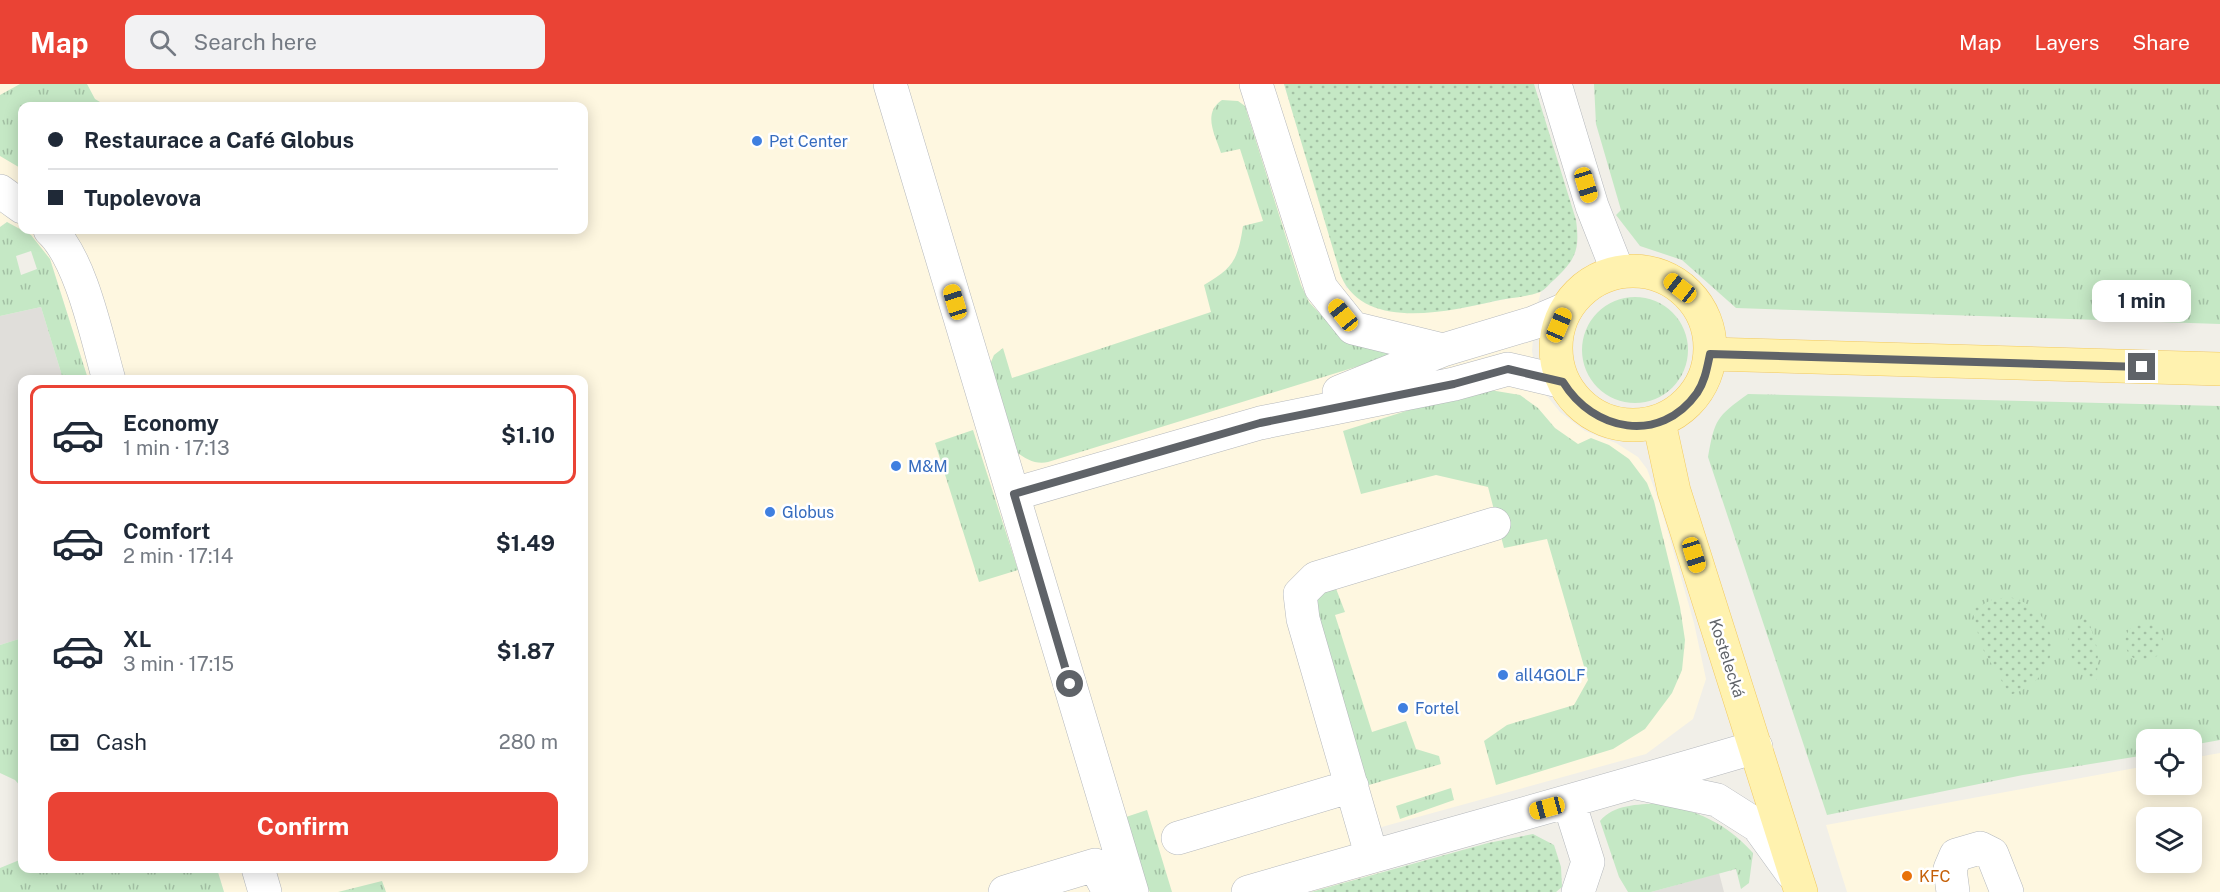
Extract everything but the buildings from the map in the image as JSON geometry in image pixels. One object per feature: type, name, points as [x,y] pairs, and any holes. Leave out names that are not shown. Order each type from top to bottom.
[{"type":"main road","points":[[1645,271],[1669,280],[1690,296],[1706,321],[1710,354],[1704,379],[1696,393],[1673,415],[1659,422],[1632,426],[1607,422],[1583,408],[1563,382],[1557,363],[1556,345],[1559,325],[1566,309],[1578,293],[1596,280],[1618,272],[1645,271]]},
{"type":"main road","points":[[1710,354],[2220,369]]},
{"type":"main road","name":"Kostelecká","points":[[1659,422],[1674,491],[1800,887]]},
{"type":"street","points":[[890,84],[1132,892]]},
{"type":"street","points":[[1256,84],[1321,288],[1353,328],[1443,350]]},
{"type":"street","points":[[1555,84],[1592,206],[1618,272]]},
{"type":"street","points":[[0,191],[18,204]]},
{"type":"street","points":[[54,234],[59,238],[77,272],[108,375]]},
{"type":"street","points":[[1260,423],[1443,350],[1533,323],[1566,309]]},
{"type":"street","points":[[1014,494],[1260,423],[1454,384],[1508,369],[1563,382]]},
{"type":"street","points":[[1371,854],[1303,619],[1300,594],[1316,578],[1494,524]]},
{"type":"street","points":[[1248,892],[1371,854],[1569,802],[1756,747]]},
{"type":"street","points":[[1636,782],[1717,800],[1758,826],[1800,887]]},
{"type":"street","points":[[1178,838],[1352,786]]},
{"type":"street","points":[[1569,802],[1588,862],[1578,892]]},
{"type":"street","points":[[1953,892],[1950,868],[1956,855],[1980,848],[1992,854],[2007,892]]},
{"type":"street","points":[[1005,892],[1095,865],[1108,892]]},
{"type":"street","points":[[259,873],[265,892]]},
{"type":"shaded area","points":[[0,84],[1284,84],[1346,288],[1456,309],[1541,292],[1535,313],[1532,351],[1538,385],[1560,412],[1585,431],[1616,443],[1638,457],[1647,469],[1660,504],[1694,623],[1706,679],[1693,719],[1646,754],[1378,828],[1382,872],[1311,892],[224,892],[218,873],[588,873],[588,375],[87,375],[50,259],[21,234],[588,234],[588,102],[18,102],[18,231],[7,222],[0,227]]},
{"type":"shaded area","points":[[41,307],[62,375],[18,375],[18,639],[0,645],[0,316]]},
{"type":"shaded area","points":[[2220,753],[2220,892],[1847,892],[1826,825],[2136,768],[2136,795],[2202,795],[2202,756]]},
{"type":"shaded area","points":[[1719,873],[1724,892],[1651,892]]},
{"type":"green space","points":[[20,84],[87,84],[95,99],[100,102],[18,102],[18,167],[0,156],[0,95]]},
{"type":"green space","points":[[1284,84],[1534,84],[1576,220],[1577,247],[1572,260],[1544,290],[1529,295],[1433,312],[1388,311],[1369,305],[1353,294],[1341,276]]},
{"type":"green space","points":[[1594,84],[2220,84],[2220,324],[1736,308],[1682,260],[1640,246],[1616,215],[1621,210],[1596,124]]},
{"type":"green space","points":[[1222,100],[1238,101],[1245,106],[1301,285],[1309,302],[1336,331],[1404,352],[1048,462],[1035,462],[1024,457],[1016,452],[988,369],[994,355],[1003,348],[1012,378],[1211,312],[1204,285],[1222,273],[1232,262],[1239,247],[1243,226],[1263,221],[1240,149],[1221,153],[1216,139],[1211,118],[1216,105]]},
{"type":"green space","points":[[7,222],[18,228],[18,234],[31,235],[50,259],[87,375],[62,375],[41,307],[0,316],[0,227]],"holes":[[[31,251],[37,269],[21,275],[16,256]]]},
{"type":"green space","points":[[1635,297],[1655,301],[1673,312],[1684,330],[1688,350],[1684,370],[1673,388],[1655,399],[1635,403],[1615,399],[1597,388],[1586,370],[1582,350],[1586,330],[1597,312],[1615,301]]},
{"type":"green space","points":[[1490,390],[1520,395],[1538,408],[1555,428],[1578,444],[1591,438],[1609,445],[1629,459],[1647,483],[1654,501],[1680,607],[1685,640],[1682,670],[1672,693],[1645,729],[1613,749],[1496,785],[1484,741],[1507,725],[1574,705],[1588,680],[1547,539],[1504,548],[1488,487],[1436,475],[1361,494],[1343,431],[1447,398]]},
{"type":"green space","points":[[1748,394],[2220,406],[2220,740],[2202,743],[2202,729],[2136,729],[2136,757],[2023,775],[1827,815],[1708,457],[1715,426],[1729,408]]},
{"type":"green space","points":[[973,430],[1018,570],[979,582],[935,443]]},
{"type":"green space","points":[[1335,586],[1345,612],[1335,615],[1372,732],[1406,721],[1416,749],[1439,756],[1441,764],[1362,787],[1312,607],[1316,597]]},
{"type":"green space","points":[[2010,597],[2028,605],[2041,616],[2049,630],[2052,645],[2049,660],[2041,675],[2028,687],[2010,695],[1981,646],[1972,609],[1994,599]]},
{"type":"green space","points":[[2087,615],[2098,651],[2097,680],[2078,667],[2069,650],[2068,640],[2071,631]]},
{"type":"green space","points":[[2144,623],[2158,628],[2163,642],[2158,656],[2144,661],[2130,656],[2125,642],[2130,628]]},
{"type":"green space","points":[[18,639],[18,783],[0,773],[0,645]]},
{"type":"green space","points":[[1451,788],[1454,800],[1400,819],[1396,806]]},
{"type":"green space","points":[[1657,803],[1710,819],[1743,843],[1753,853],[1749,883],[1741,889],[1736,869],[1651,892],[1628,892],[1619,877],[1600,821],[1619,808]]},
{"type":"green space","points":[[1147,810],[1172,892],[1150,892],[1144,883],[1123,818]]},
{"type":"green space","points":[[1533,834],[1554,845],[1561,867],[1562,887],[1556,892],[1311,892],[1488,843]]},
{"type":"green space","points":[[18,861],[18,873],[218,873],[224,892],[0,892],[0,868]]},
{"type":"green space","points":[[382,881],[386,892],[338,892]]},
{"type":"place","name":"Pet Center","points":[[757,141]]},
{"type":"place","name":"M&M","points":[[896,466]]},
{"type":"place","name":"Globus","points":[[770,512]]},
{"type":"place","name":"all4GOLF","points":[[1503,675]]},
{"type":"place","name":"Fortel","points":[[1403,708]]},
{"type":"place","name":"KFC","points":[[1907,876]]},
{"type":"route","points":[[1070,684],[1014,494],[1260,423],[1454,384],[1508,369],[1563,382],[1583,408],[1595,416],[1607,422],[1632,426],[1659,422],[1686,405],[1704,379],[1710,354],[2142,367]]}]
